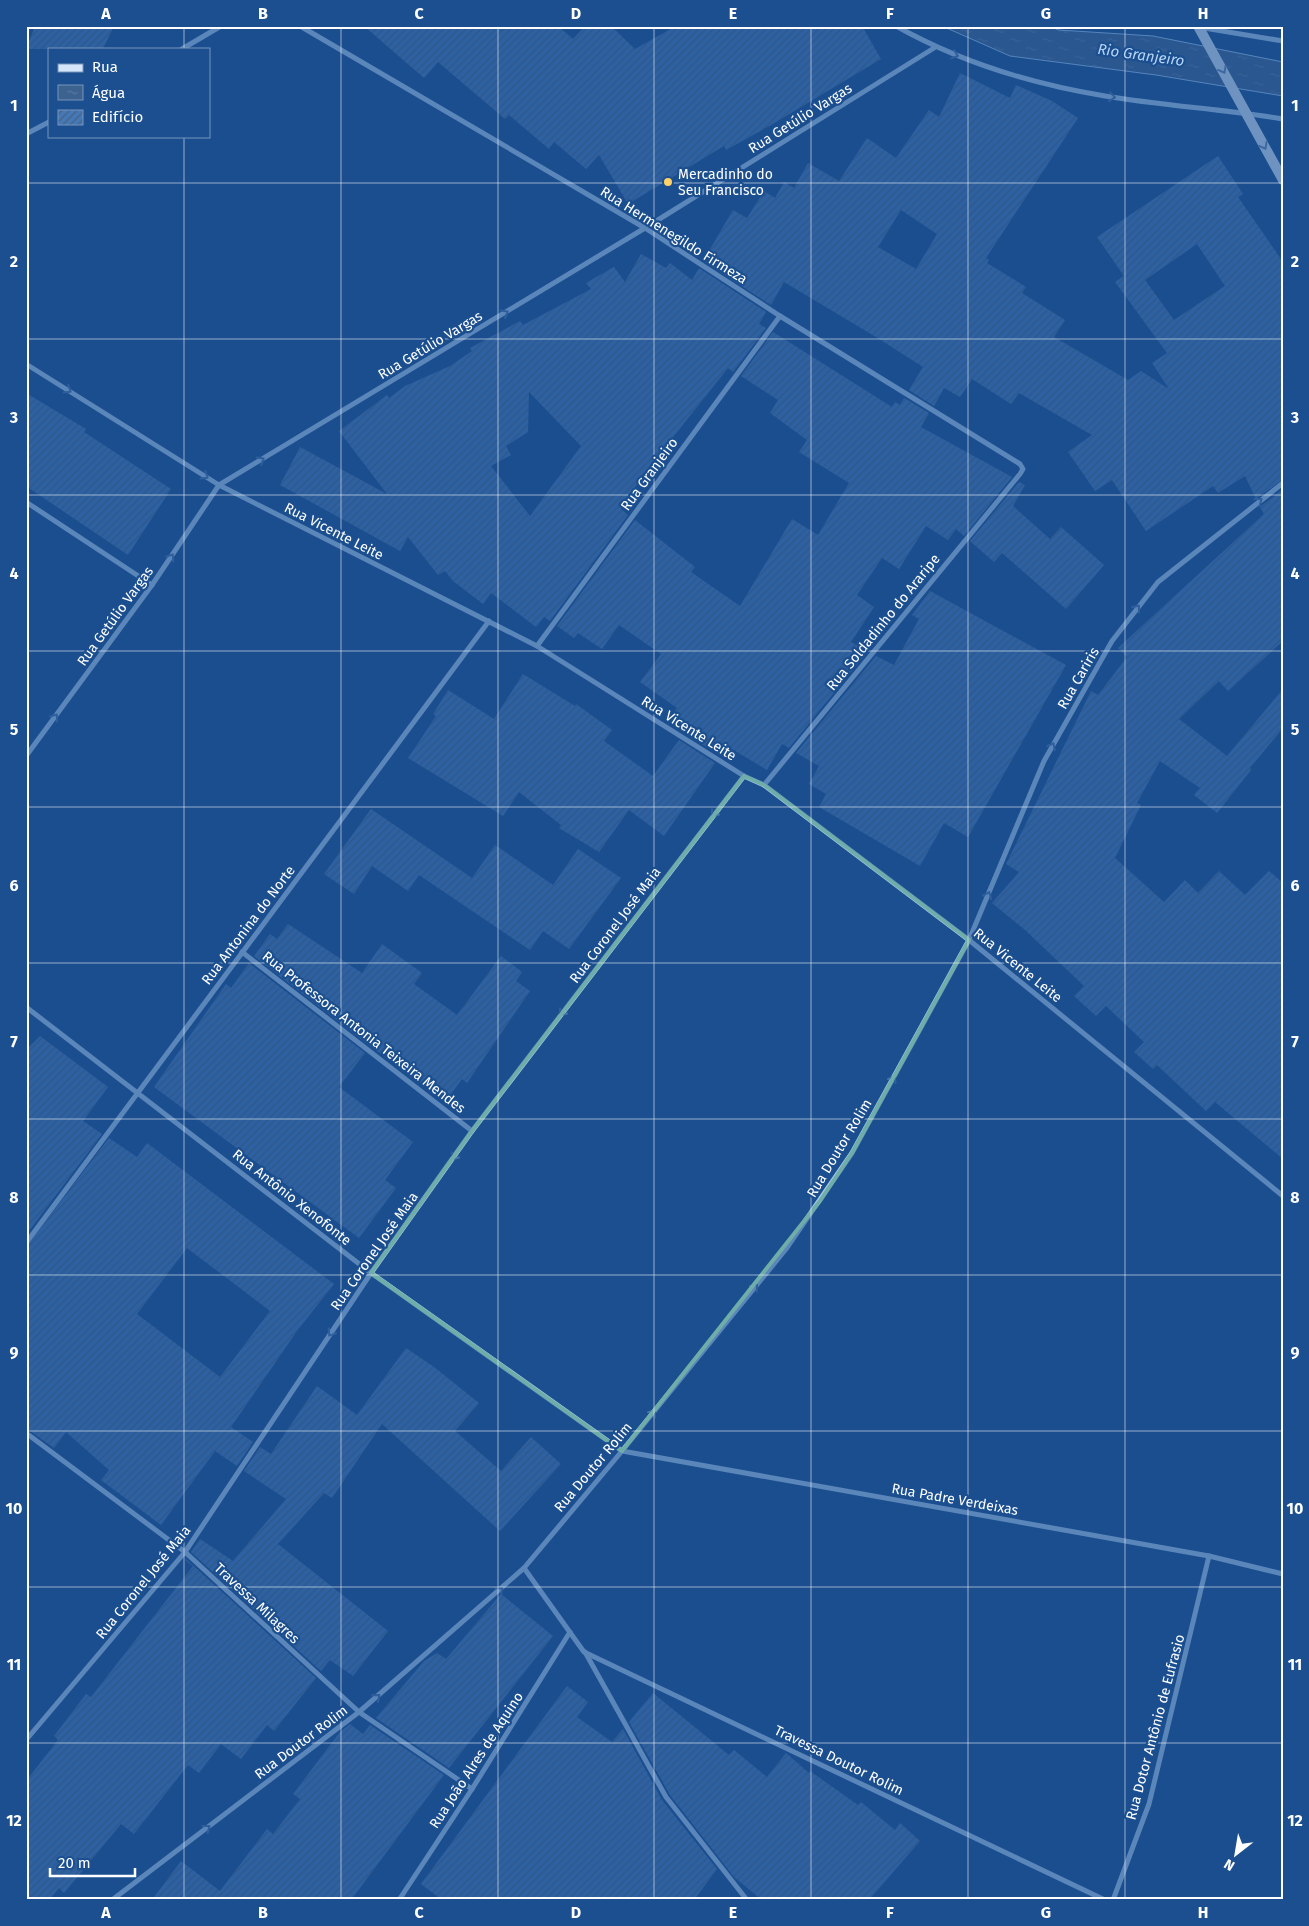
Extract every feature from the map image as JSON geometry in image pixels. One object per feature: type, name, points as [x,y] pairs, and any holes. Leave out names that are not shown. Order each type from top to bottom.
[{"type":"main road","points":[[1196,27],[1283,180]]},
{"type":"street","points":[[184,48],[221,26]]},
{"type":"street","name":"Rua Hermenegildo Firmeza","points":[[300,26],[645,228],[780,316],[1016,460],[1023,469],[1020,474]]},
{"type":"street","points":[[896,26],[934,48],[1023,78],[1105,96],[1283,118]]},
{"type":"street","points":[[1196,27],[1283,41]]},
{"type":"street","name":"Rua Getúlio Vargas","points":[[26,756],[152,585],[219,485],[645,228],[934,48]]},
{"type":"street","points":[[26,134],[48,123]]},
{"type":"street","name":"Rua Granjeiro","points":[[537,646],[780,316]]},
{"type":"street","name":"Rua Vicente Leite","points":[[26,364],[219,485],[537,646],[744,776],[764,785],[969,940],[1283,1196]]},
{"type":"street","name":"Rua Soldadinho do Araripe","points":[[764,785],[1020,474]]},
{"type":"street","name":"Rua Cariris","points":[[969,940],[1044,761],[1112,641],[1158,582],[1210,538],[1283,483]]},
{"type":"street","points":[[26,502],[152,585]]},
{"type":"street","name":"Rua Antonina do Norte","points":[[26,1243],[489,622]]},
{"type":"street","name":"Rua Coronel José Maia","points":[[26,1740],[186,1552],[371,1273],[472,1131],[744,776]]},
{"type":"street","name":"Rua Doutor Rolim","points":[[112,1900],[359,1712],[524,1568],[622,1451],[786,1248],[820,1201],[852,1153],[969,940]]},
{"type":"street","name":"Rua Professora Antonia Teixeira Mendes","points":[[242,952],[472,1131]]},
{"type":"street","name":"Rua Antônio Xenofonte","points":[[26,1007],[371,1273],[622,1451]]},
{"type":"street","name":"Travessa Milagres","points":[[26,1433],[186,1552],[359,1712],[472,1789]]},
{"type":"street","name":"Rua Padre Verdeixas","points":[[622,1451],[1209,1556],[1283,1574]]},
{"type":"street","name":"Rua Dotor Antônio de Eufrasio","points":[[1113,1900],[1149,1804],[1209,1556]]},
{"type":"street","name":"Travessa Doutor Rolim","points":[[524,1568],[584,1652],[1105,1900]]},
{"type":"street","name":"Rua João Alres de Aquino","points":[[399,1900],[472,1789],[570,1632]]},
{"type":"street","points":[[584,1652],[666,1797],[747,1900]]},
{"type":"highlighted area","points":[[744,776],[764,785],[969,940],[852,1153],[820,1201],[622,1451],[371,1273],[472,1131]]},
{"type":"water","name":"Rio Granjeiro","points":[[942,26],[1048,26],[1059,30],[1153,36],[1283,62],[1283,96],[1156,75],[1010,56]]},
{"type":"building","points":[[35,26],[114,26],[103,48],[26,49]]},
{"type":"building","points":[[364,26],[558,26],[573,39],[585,26],[611,26],[635,49],[676,26],[862,26],[881,59],[726,150],[724,146],[628,204],[599,155],[586,169],[554,142],[549,149],[509,115],[505,119],[438,62],[424,78]]},
{"type":"building","points":[[960,73],[1010,98],[1016,85],[1052,101],[1078,118],[986,258],[989,260],[987,263],[1026,287],[1022,293],[1065,320],[1054,337],[1128,380],[1141,371],[1169,389],[1152,363],[1167,353],[1115,282],[1124,276],[1097,237],[1218,156],[1243,194],[1238,197],[1283,262],[1283,479],[1256,499],[1245,476],[1218,493],[1213,486],[1146,531],[1112,480],[1095,491],[1068,452],[1092,435],[1019,393],[1011,404],[972,379],[960,397],[944,388],[934,406],[909,390],[923,367],[876,337],[784,282],[771,305],[703,261],[733,210],[747,218],[764,191],[775,198],[784,182],[794,188],[808,163],[839,181],[867,138],[896,158],[929,110],[939,117]],"holes":[[[901,210],[937,234],[916,269],[878,247]],[[1197,244],[1225,286],[1174,320],[1145,280]]]},
{"type":"building","points":[[641,254],[666,268],[670,263],[692,280],[699,268],[766,312],[759,324],[766,328],[733,372],[728,368],[643,475],[621,509],[628,515],[550,621],[544,617],[536,627],[491,593],[483,604],[453,581],[445,571],[438,575],[408,537],[400,551],[280,485],[300,447],[387,494],[339,431],[387,395],[389,398],[405,386],[450,366],[472,351],[470,348],[520,321],[523,325],[591,289],[586,283],[614,267],[625,282]],"holes":[[[529,392],[581,446],[530,516],[491,466],[511,455],[506,446],[528,432]]]},
{"type":"building","points":[[773,332],[892,407],[895,402],[900,405],[904,398],[929,413],[921,427],[1012,477],[964,536],[956,529],[948,540],[926,526],[899,569],[882,558],[857,595],[874,607],[851,642],[868,651],[789,748],[782,744],[767,770],[727,746],[721,756],[684,733],[690,725],[673,714],[677,708],[640,682],[661,654],[619,625],[602,649],[578,633],[574,638],[557,626],[635,520],[695,567],[691,572],[740,606],[792,519],[818,535],[849,483],[799,452],[807,440],[770,413],[778,400],[741,376]]},
{"type":"building","points":[[26,393],[86,429],[84,432],[171,489],[128,555],[26,486]]},
{"type":"building","points":[[1019,482],[1025,485],[1013,506],[1050,539],[1061,527],[1104,565],[1066,609],[1002,553],[994,562],[970,541]]},
{"type":"building","points":[[1283,489],[1283,641],[1228,691],[1219,681],[1179,719],[1227,756],[1283,689],[1283,728],[1250,768],[1251,770],[1217,813],[1194,795],[1200,788],[1160,761],[1137,803],[1141,805],[1115,858],[1164,902],[1185,880],[1198,893],[1219,871],[1245,895],[1269,871],[1283,883],[1283,1159],[1215,1102],[1206,1111],[1157,1065],[1153,1069],[1134,1052],[1144,1042],[1106,1006],[1096,1016],[1074,996],[1084,986],[1024,929],[992,903],[1019,872],[1006,864],[1091,691],[1098,695],[1127,657],[1118,648],[1264,514],[1260,507]]},
{"type":"building","points":[[930,591],[1066,665],[968,837],[944,823],[920,866],[819,807],[826,794],[809,784],[819,766],[796,753],[876,656],[894,665],[919,619],[912,615]]},
{"type":"building","points":[[523,674],[575,706],[576,704],[612,730],[604,741],[653,776],[679,740],[715,763],[664,836],[629,810],[599,852],[559,828],[561,825],[519,792],[503,816],[408,758],[436,716],[433,714],[448,690],[494,719]]},
{"type":"building","points":[[371,809],[472,878],[495,845],[553,885],[578,849],[621,878],[569,949],[543,931],[530,950],[419,875],[408,891],[372,866],[354,894],[324,874]]},
{"type":"building","points":[[288,924],[362,973],[382,944],[422,973],[414,984],[457,1015],[501,956],[522,972],[516,981],[530,991],[467,1083],[462,1079],[446,1101],[370,1046],[254,956],[270,934],[277,939]]},
{"type":"building","points":[[249,963],[365,1053],[339,1087],[413,1142],[385,1180],[396,1188],[359,1238],[154,1087],[226,984],[231,988]]},
{"type":"building","points":[[40,1036],[108,1087],[83,1121],[102,1134],[26,1235],[26,1050]]},
{"type":"building","points":[[109,1138],[137,1157],[147,1143],[334,1284],[297,1331],[231,1427],[253,1442],[237,1466],[215,1451],[161,1525],[101,1480],[109,1470],[66,1432],[54,1448],[26,1428],[26,1247]],"holes":[[[187,1248],[270,1311],[220,1377],[137,1314]]]},
{"type":"building","points":[[406,1348],[434,1367],[479,1403],[455,1431],[501,1471],[531,1437],[561,1464],[500,1531],[382,1424],[332,1498],[324,1493],[278,1544],[388,1631],[353,1676],[330,1660],[321,1671],[191,1552],[200,1539],[233,1561],[286,1499],[244,1471],[260,1447],[271,1454],[317,1386],[357,1415]]},
{"type":"building","points":[[186,1559],[316,1678],[274,1731],[267,1725],[241,1759],[221,1744],[199,1773],[188,1765],[134,1834],[121,1824],[64,1893],[59,1888],[49,1900],[26,1899],[26,1781],[58,1740],[54,1736],[86,1694],[91,1697],[193,1566]]},
{"type":"building","points":[[501,1594],[553,1636],[449,1768],[376,1718],[424,1661],[437,1653],[446,1659]]},
{"type":"building","points":[[567,1686],[588,1702],[577,1717],[612,1742],[623,1729],[662,1800],[717,1869],[694,1900],[442,1900],[421,1884]]},
{"type":"building","points":[[653,1693],[729,1755],[734,1750],[767,1777],[786,1753],[809,1773],[810,1771],[858,1805],[861,1802],[895,1830],[900,1823],[920,1841],[869,1900],[762,1900],[734,1877],[670,1795],[629,1722]]},
{"type":"building","points":[[350,1724],[363,1734],[370,1725],[444,1775],[351,1900],[152,1900],[181,1861],[220,1891],[267,1829],[273,1834],[300,1799],[293,1794],[340,1732]]},
{"type":"place","name":"Mercadinho do Seu Francisco","points":[[668,182]]}]
